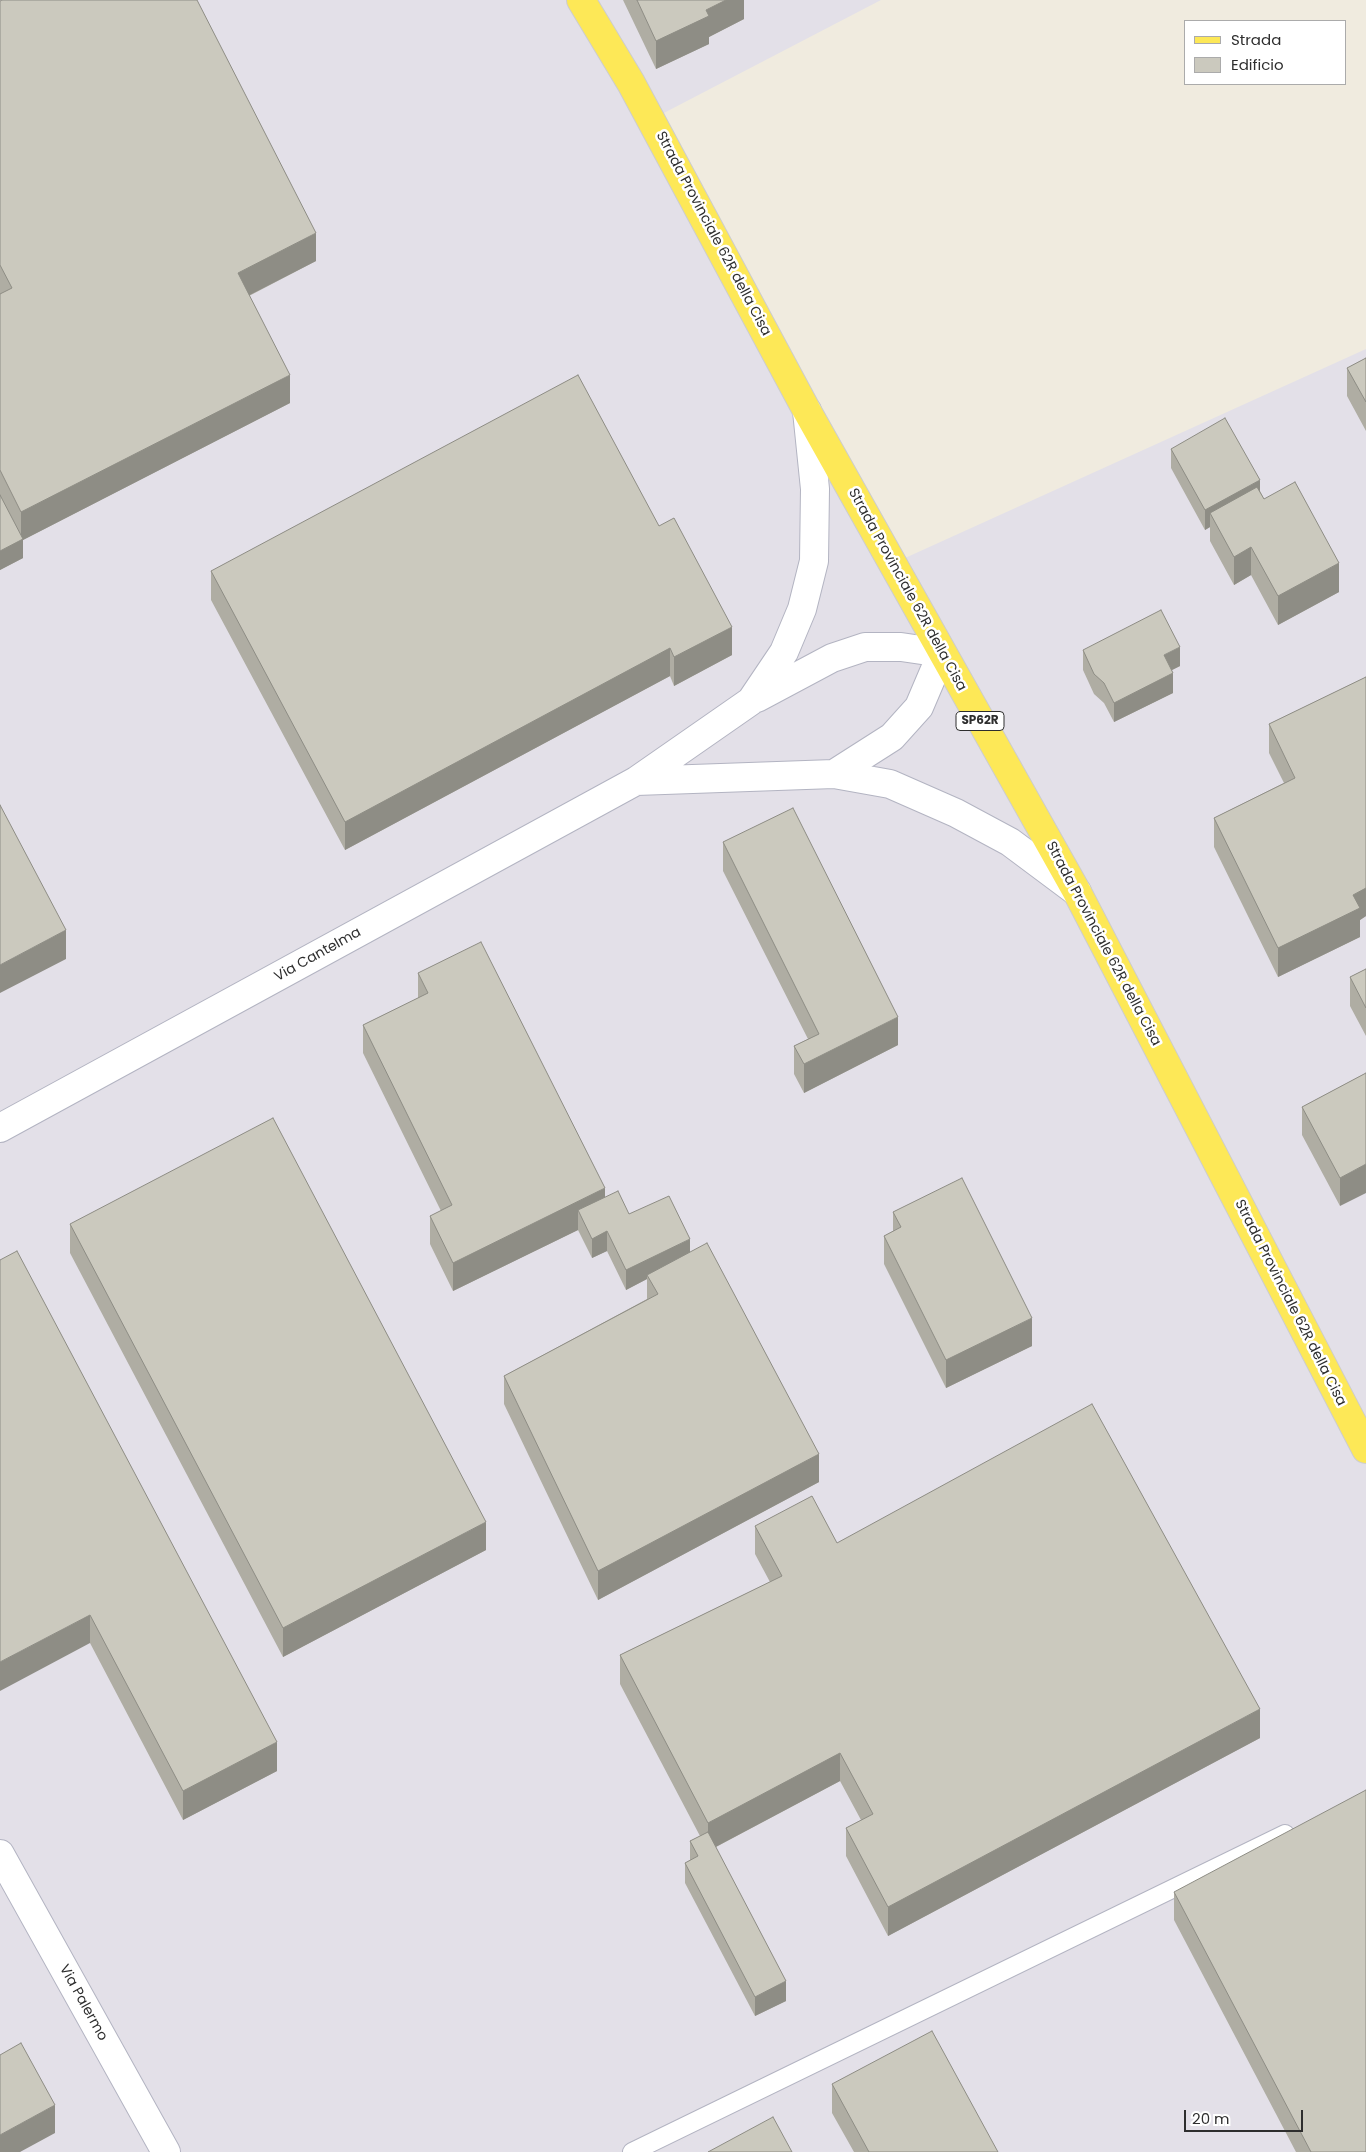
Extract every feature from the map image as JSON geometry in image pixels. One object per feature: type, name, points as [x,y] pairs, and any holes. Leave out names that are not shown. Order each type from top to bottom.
[{"type":"main road","name":"Strada Provinciale 62R della Cisa","points":[[580,0],[631,83],[807,411],[1077,892],[1366,1449]]},
{"type":"street","points":[[751,701],[784,652],[802,609],[814,561],[815,489],[807,411]]},
{"type":"street","name":"Via Cantelma","points":[[0,1128],[636,782],[751,701],[795,676],[832,658],[865,647],[901,646],[942,653]]},
{"type":"street","points":[[834,774],[892,737],[919,707],[942,653]]},
{"type":"street","points":[[636,782],[834,774],[890,784],[956,813],[1010,842],[1077,892]]},
{"type":"street","name":"Via Palermo","points":[[0,1854],[166,2152]]},
{"type":"lane","points":[[632,2152],[1303,1825]]},
{"type":"shaded area","points":[[0,0],[881,0],[660,115],[894,563],[1366,349],[1366,2152],[0,2152]]},
{"type":"building","points":[[197,0],[316,233],[238,273],[290,375],[21,512],[0,470],[0,294],[12,288],[0,265],[0,1]]},
{"type":"building","points":[[637,0],[726,0],[706,10],[709,16],[656,41]]},
{"type":"building","points":[[1366,358],[1366,402],[1347,368]]},
{"type":"building","points":[[578,375],[659,526],[674,518],[732,627],[674,657],[670,648],[345,822],[211,571]]},
{"type":"building","points":[[1225,418],[1260,480],[1205,510],[1171,449]]},
{"type":"building","points":[[1295,482],[1339,563],[1278,596],[1251,547],[1234,557],[1210,513],[1257,487],[1264,499]]},
{"type":"building","points":[[0,495],[23,539],[0,551]]},
{"type":"building","points":[[1161,610],[1180,647],[1164,655],[1173,673],[1114,703],[1104,683],[1094,674],[1083,650]]},
{"type":"building","points":[[1366,677],[1366,888],[1353,895],[1360,908],[1278,948],[1214,818],[1295,778],[1269,724]]},
{"type":"building","points":[[0,805],[66,930],[0,965]]},
{"type":"building","points":[[793,808],[898,1017],[804,1064],[794,1046],[819,1034],[723,842]]},
{"type":"building","points":[[481,942],[605,1188],[453,1263],[430,1216],[452,1205],[363,1025],[428,993],[418,973]]},
{"type":"building","points":[[1366,969],[1366,1008],[1350,977]]},
{"type":"building","points":[[1366,1073],[1366,1164],[1340,1178],[1302,1107]]},
{"type":"building","points":[[273,1118],[486,1522],[283,1628],[70,1224]]},
{"type":"building","points":[[962,1178],[1032,1318],[946,1360],[884,1236],[901,1227],[893,1212]]},
{"type":"building","points":[[618,1191],[629,1214],[669,1196],[690,1239],[626,1270],[607,1231],[592,1239],[578,1210]]},
{"type":"building","points":[[707,1243],[819,1454],[598,1571],[504,1376],[658,1294],[647,1275]]},
{"type":"building","points":[[17,1251],[277,1742],[183,1791],[90,1615],[0,1662],[0,1260]]},
{"type":"building","points":[[1092,1404],[1260,1709],[888,1907],[846,1828],[873,1814],[840,1753],[708,1823],[620,1655],[782,1576],[755,1526],[812,1496],[837,1543]]},
{"type":"building","points":[[1366,1790],[1366,2152],[1311,2152],[1174,1892]]},
{"type":"building","points":[[708,1832],[786,1981],[755,1997],[685,1863],[698,1856],[690,1841]]},
{"type":"building","points":[[932,2031],[998,2152],[869,2152],[832,2084]]},
{"type":"building","points":[[21,2043],[55,2105],[0,2135],[0,2055]]},
{"type":"building","points":[[773,2117],[792,2152],[708,2152]]}]
